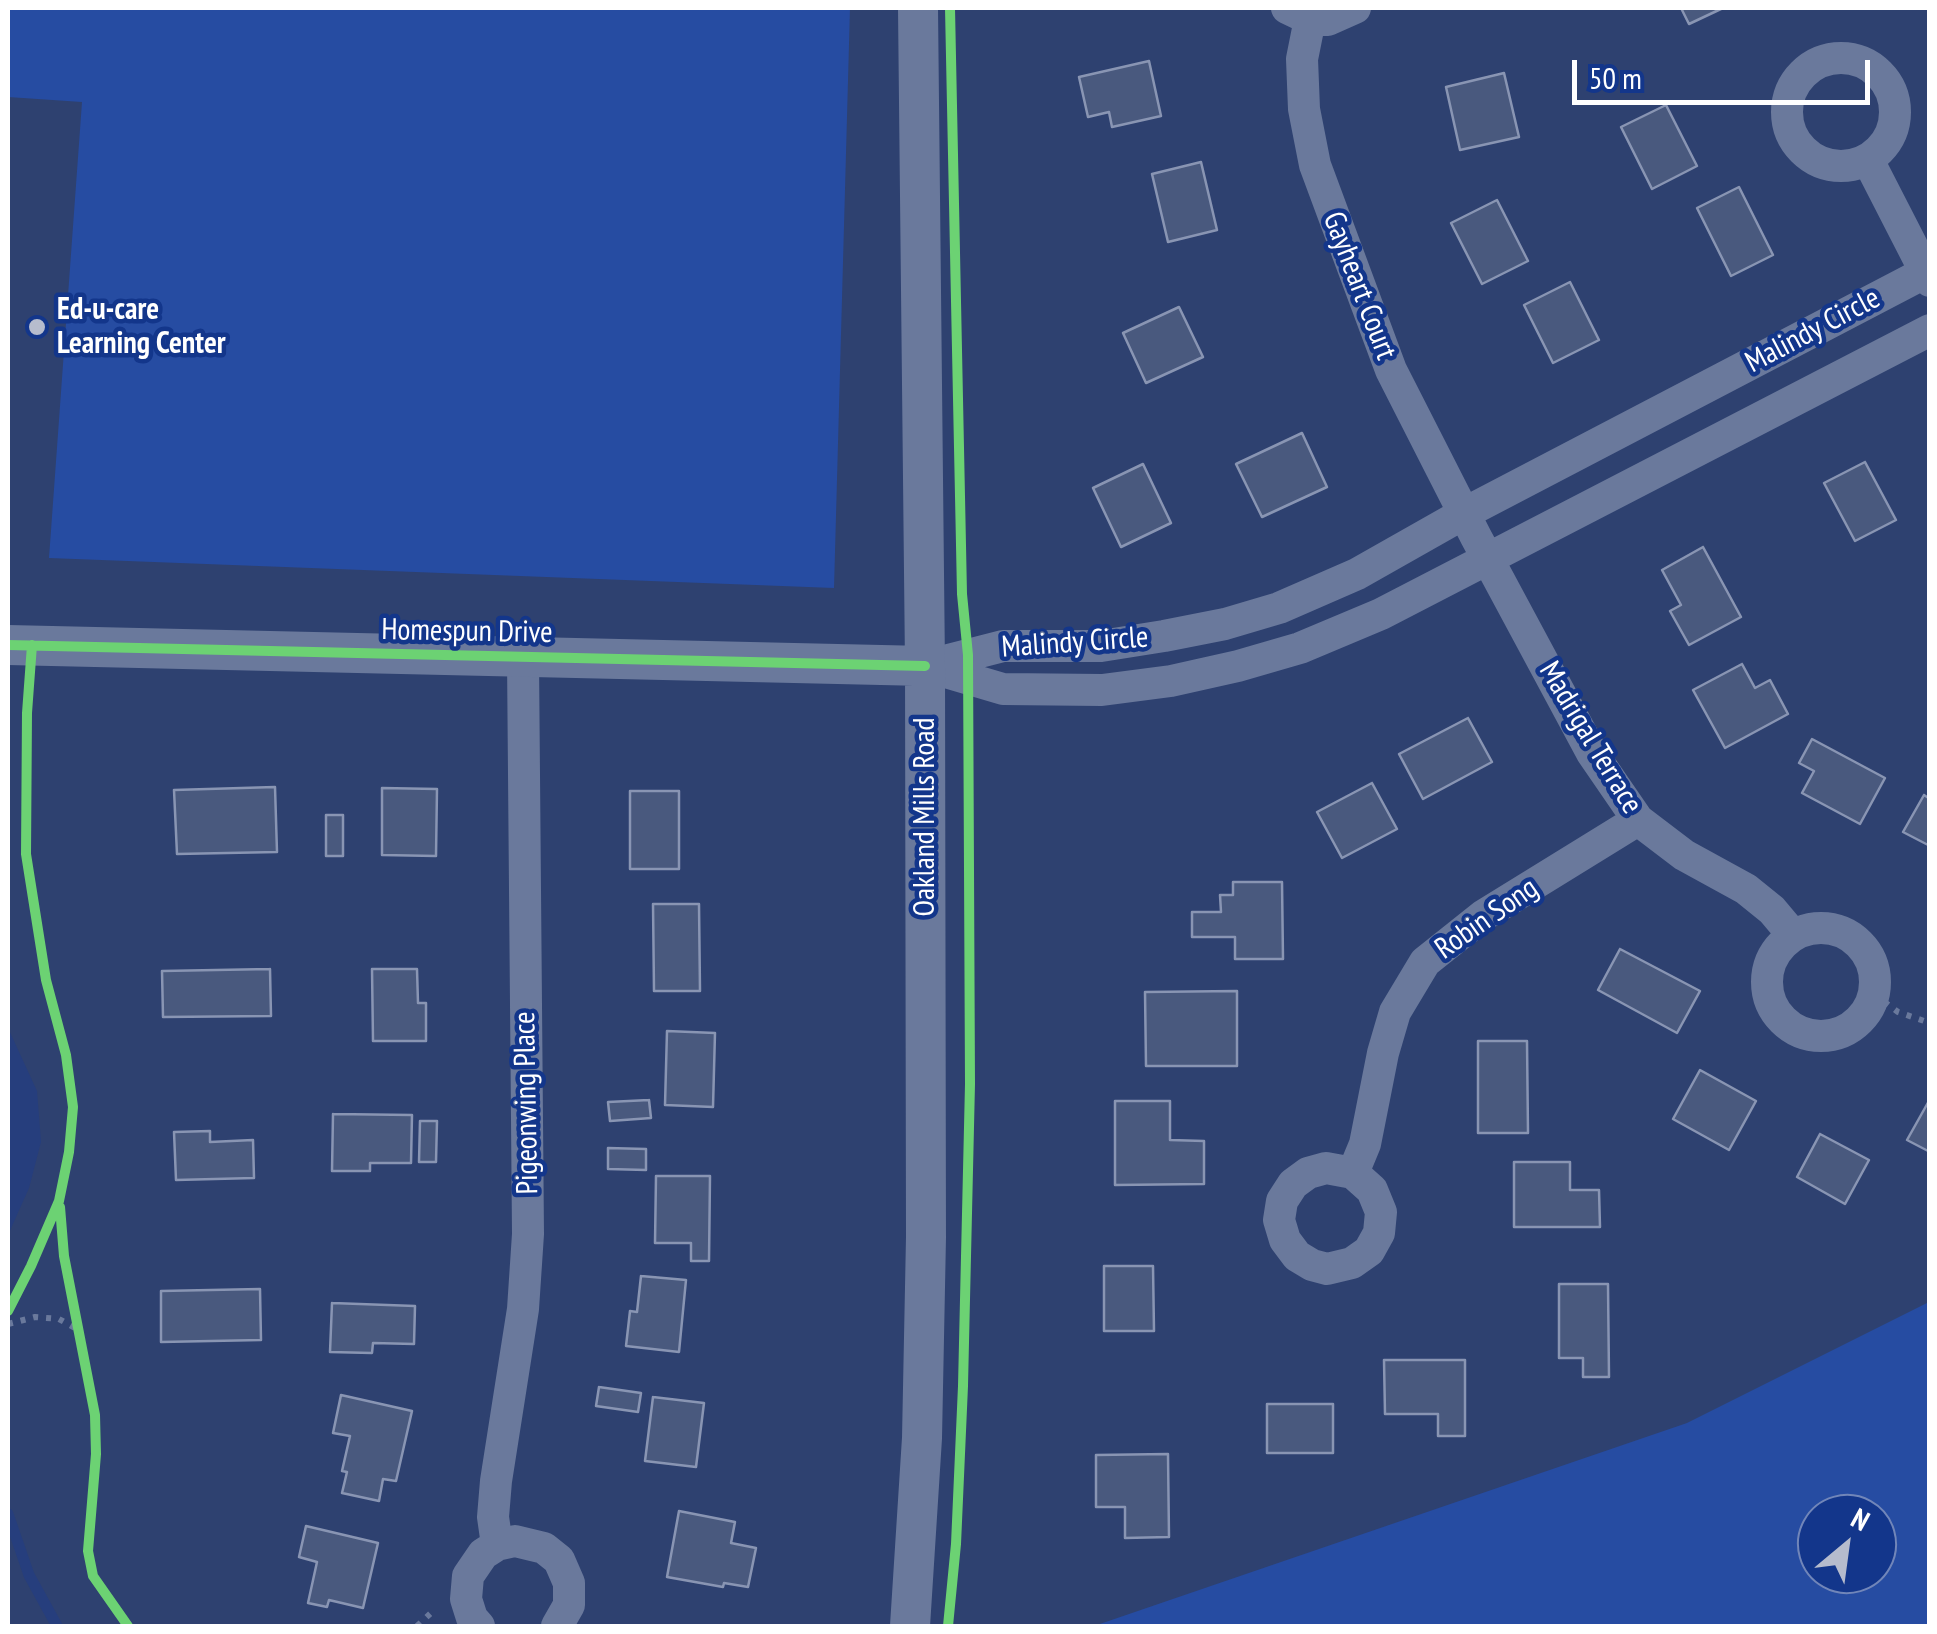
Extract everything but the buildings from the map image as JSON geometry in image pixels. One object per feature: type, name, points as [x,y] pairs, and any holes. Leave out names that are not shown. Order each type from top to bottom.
[{"type":"street","name":"Oakland Mills Road","points":[[910,1626],[922,1438],[926,1237],[918,8]]},
{"type":"street","name":"Gayheart Court","points":[[1355,8],[1328,20],[1299,13],[1304,109],[1315,165],[1390,370],[1475,536]]},
{"type":"street","points":[[1868,160],[1928,274]]},
{"type":"street","name":"Malindy Circle","points":[[925,666],[1003,689],[1102,690],[1171,681],[1300,648],[1381,614],[1475,536],[1928,274]]},
{"type":"street","name":"Malindy Circle","points":[[925,666],[1003,646],[1101,646],[1225,624],[1279,608],[1357,574],[1475,536],[1930,330]]},
{"type":"street","name":"Madrigal Terrace","points":[[1475,536],[1592,753],[1638,820],[1684,855],[1746,889],[1772,910],[1793,935]]},
{"type":"street","name":"Homespun Drive","points":[[20,645],[925,666]]},
{"type":"street","name":"Pigeonwing Place","points":[[497,1545],[493,1517],[496,1480],[523,1309],[528,1234],[523,659]]},
{"type":"street","name":"Robin Song","points":[[1353,1173],[1365,1144],[1395,1012],[1425,962],[1484,915],[1638,820]]},
{"type":"street","points":[[1828,928],[1860,944],[1870,959],[1874,994],[1867,1011],[1840,1033],[1804,1034],[1788,1026],[1776,1013],[1768,997],[1766,979],[1770,962],[1793,935],[1828,928]]},
{"type":"street","points":[[479,1626],[466,1599],[468,1576],[483,1554],[515,1540],[544,1548],[558,1560],[570,1583],[569,1605],[558,1626]]},
{"type":"path","points":[[8,1310],[32,1266],[59,1201],[73,1108],[66,1055],[42,962],[26,854],[27,713],[20,645]]},
{"type":"path","points":[[1874,994],[1898,1012],[1930,1023]]},
{"type":"path","points":[[59,1201],[76,1329],[95,1414],[96,1454],[88,1551],[93,1576],[128,1626]]},
{"type":"path","points":[[8,1324],[35,1316],[59,1319],[76,1329]]},
{"type":"shaded area","points":[[8,8],[850,8],[834,588],[49,558],[82,102],[8,97]]},
{"type":"shaded area","points":[[8,1028],[37,1091],[41,1142],[29,1188],[8,1235]]},
{"type":"shaded area","points":[[1929,1302],[1929,1626],[1094,1626],[1687,1423]]},
{"type":"waterway","points":[[8,1514],[29,1575],[57,1626]]},
{"type":"cycle path","points":[[948,1626],[963,1386],[970,1084],[968,655],[962,594],[950,8]]},
{"type":"cycle path","points":[[8,645],[925,666]]},
{"type":"cycle path","points":[[8,1311],[59,1201],[73,1107],[66,1055],[46,980],[26,854],[27,713],[32,645]]},
{"type":"cycle path","points":[[60,1207],[64,1256],[95,1415],[96,1454],[88,1551],[93,1576],[128,1626]]},
{"type":"place","name":"Ed-u-care Learning Center","points":[[37,327]]}]
